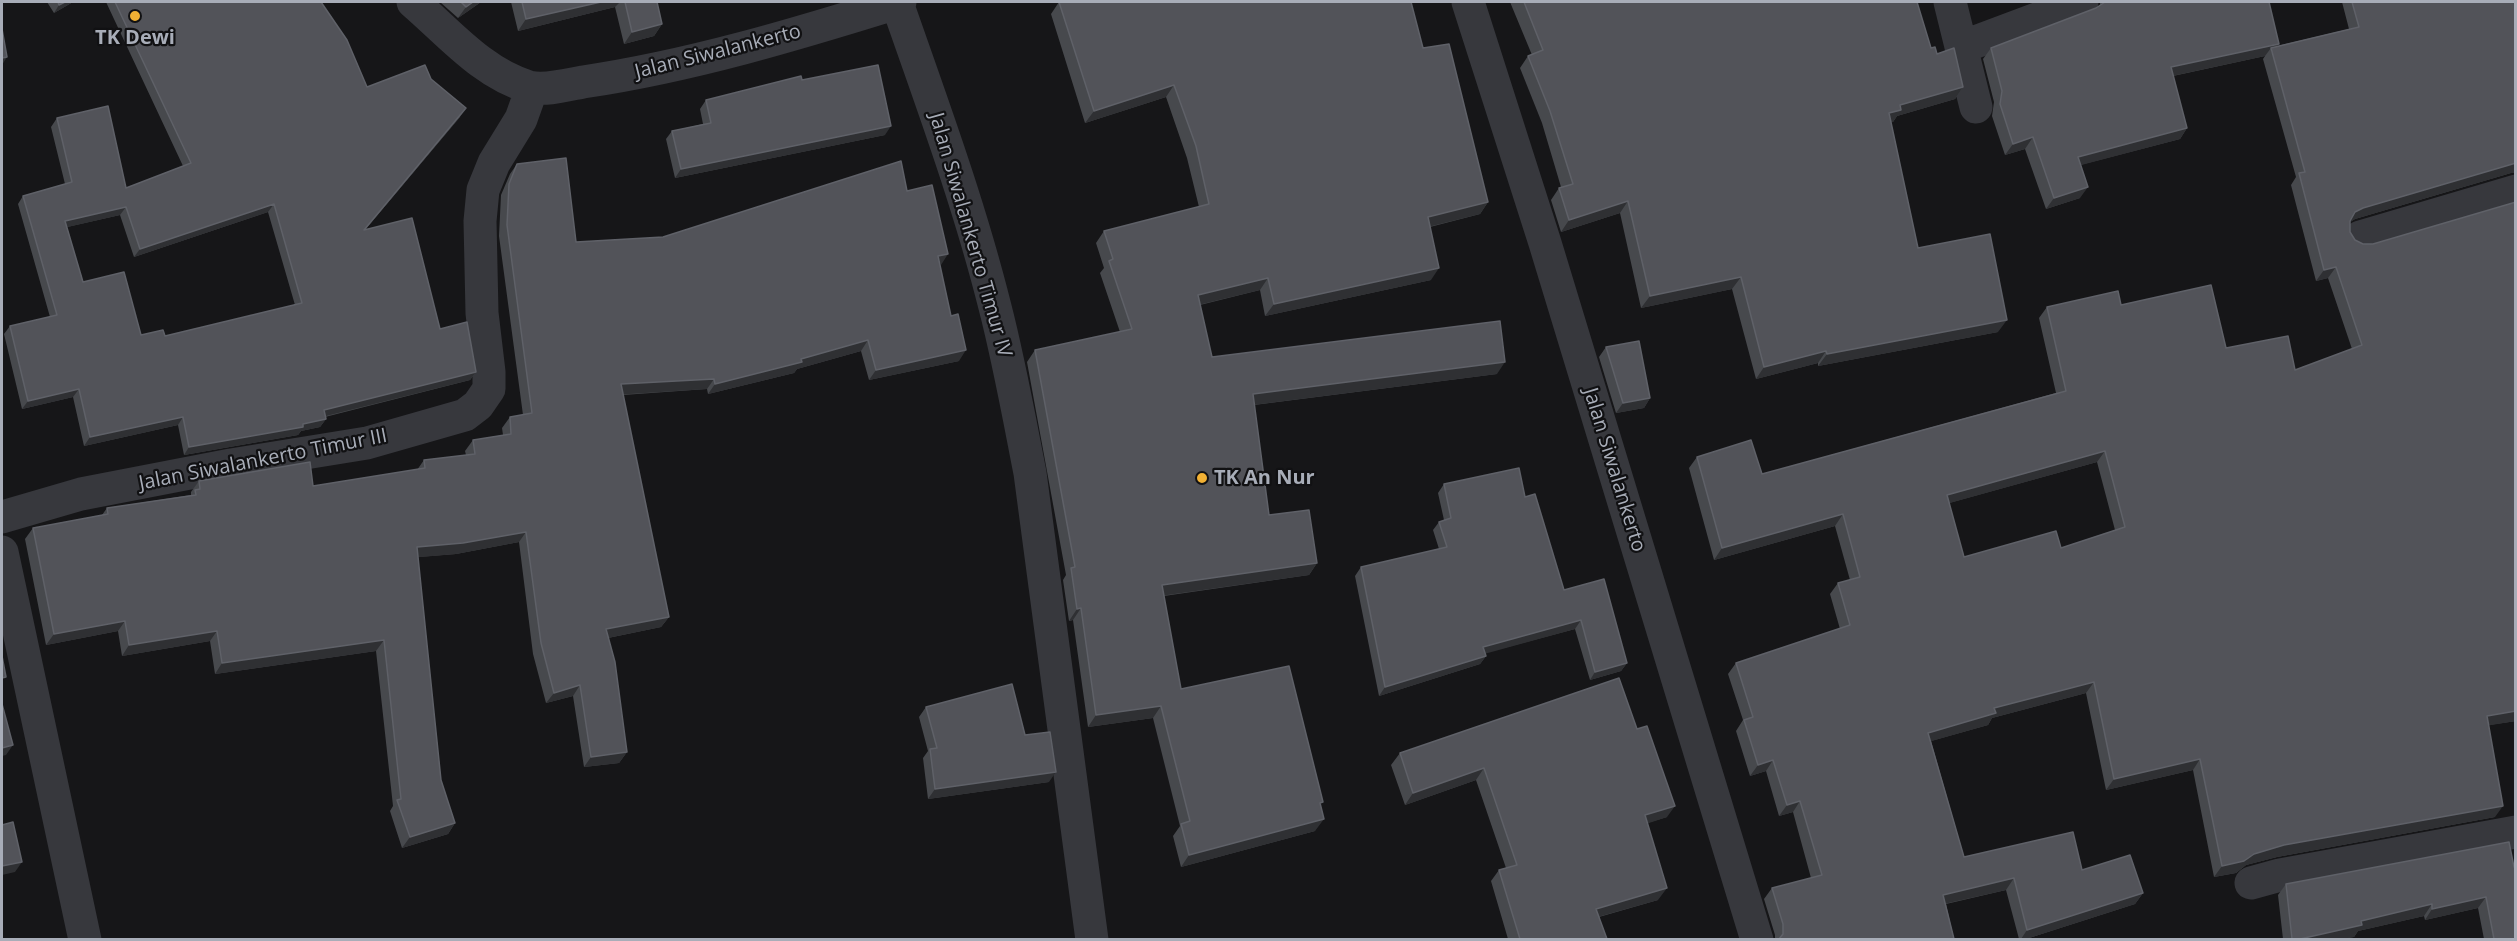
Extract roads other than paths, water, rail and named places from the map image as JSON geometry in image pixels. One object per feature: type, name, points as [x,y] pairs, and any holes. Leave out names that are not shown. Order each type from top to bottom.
[{"type":"street","points":[[413,2],[483,65],[504,77],[532,88]]},
{"type":"street","name":"Jalan Siwalankerto","points":[[532,88],[619,77],[761,43],[898,2]]},
{"type":"street","name":"Jalan Siwalankerto Timur IV","points":[[898,2],[956,171],[996,307],[1030,472],[1092,939]]},
{"type":"street","name":"Jalan Siwalankerto","points":[[1468,2],[1545,243],[1757,939]]},
{"type":"street","points":[[1950,2],[1977,107]]},
{"type":"street","points":[[1962,47],[2082,2]]},
{"type":"street","name":"Jalan Siwalankerto Timur III","points":[[2,518],[92,492],[231,465],[368,443],[465,415],[478,405],[489,389],[482,313],[480,221],[483,190],[494,163],[521,119],[532,88]]},
{"type":"street","points":[[2360,237],[2516,191]]},
{"type":"street","points":[[2,552],[85,939]]},
{"type":"street","points":[[2251,883],[2280,875],[2516,832]]},
{"type":"place","name":"TK Dewi","points":[[135,16]]},
{"type":"place","name":"TK An Nur","points":[[1202,478]]}]
